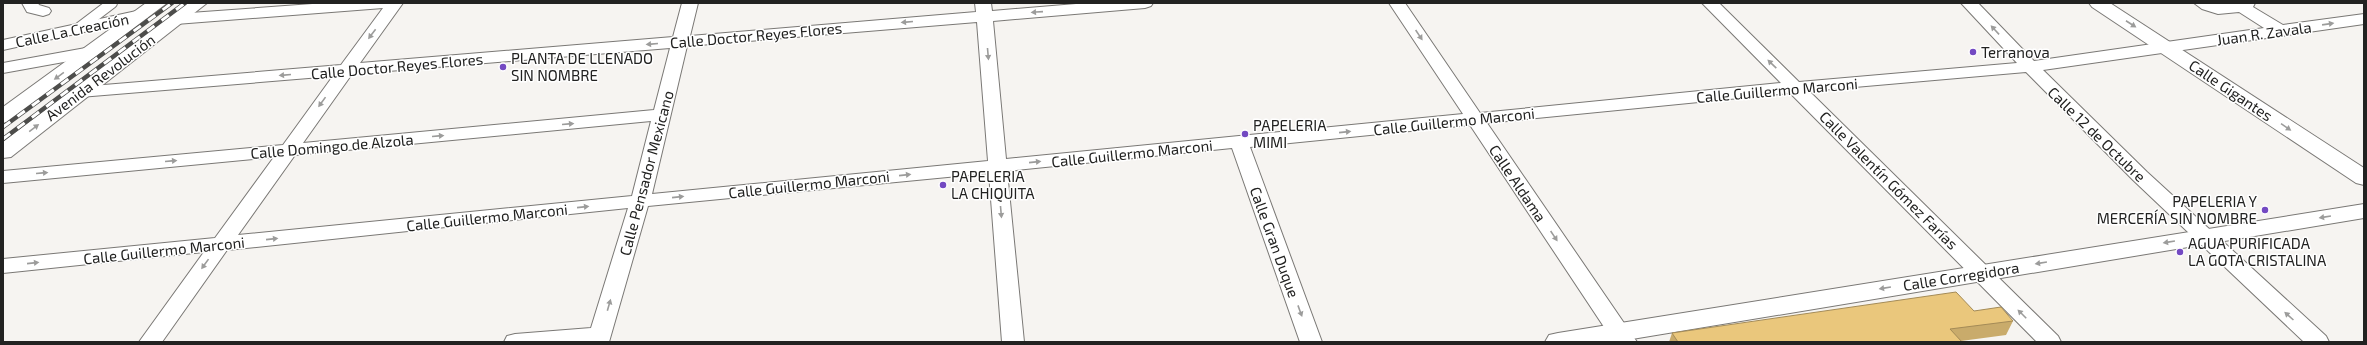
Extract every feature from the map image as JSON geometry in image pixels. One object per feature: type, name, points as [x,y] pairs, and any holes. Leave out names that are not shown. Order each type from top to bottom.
[{"type":"main road","name":"Avenida Revolución","points":[[3,117],[158,3]]},
{"type":"main road","name":"Avenida Revolución","points":[[3,152],[198,3]]},
{"type":"main road","name":"Calle Gigantes","points":[[2098,3],[2364,178]]},
{"type":"main road","name":"Calle Corregidora","points":[[1558,342],[1623,337],[1980,273],[2364,211]]},
{"type":"street","points":[[176,19],[390,3]]},
{"type":"street","points":[[150,342],[345,70],[395,3]]},
{"type":"street","name":"Calle Pensador Mexicano","points":[[599,338],[640,201],[690,3]]},
{"type":"street","name":"Calle Doctor Reyes Flores","points":[[80,92],[681,42],[984,9],[1145,3]]},
{"type":"street","name":"Calle Aldama","points":[[1397,3],[1474,119],[1623,337]]},
{"type":"street","name":"Calle Valentín Gómez Farías","points":[[1710,3],[1796,87],[2050,342]]},
{"type":"street","name":"Calle 12 de Octubre","points":[[1969,3],[2029,67],[2203,237],[2318,342]]},
{"type":"street","points":[[2202,3],[2215,10],[2244,5],[2280,30]]},
{"type":"street","points":[[984,9],[1013,342]]},
{"type":"street","name":"Calle La Creación","points":[[3,45],[141,15]]},
{"type":"street","name":"Juan R. Zavala","points":[[2164,46],[2364,19]]},
{"type":"street","name":"Calle Guillermo Marconi","points":[[3,266],[640,201],[1796,87],[2029,67],[2164,46]]},
{"type":"street","points":[[3,68],[91,52]]},
{"type":"street","name":"Calle Domingo de Alzola","points":[[3,177],[662,115]]},
{"type":"street","name":"Calle Gran Duque","points":[[1239,142],[1311,342]]},
{"type":"street","points":[[515,342],[599,338]]},
{"type":"lane","points":[[79,28],[112,3]]},
{"type":"building","points":[[1956,292],[1974,311],[2001,307],[2013,321],[1950,329],[1962,342],[1678,342],[1672,333]]},
{"type":"railway","points":[[3,127],[172,3]]},
{"type":"railway","points":[[3,139],[185,3]]},
{"type":"place","name":"Terranova","points":[[1973,52]]},
{"type":"place","name":"PLANTA DE LLENADO SIN NOMBRE","points":[[503,67]]},
{"type":"place","name":"PAPELERIA MIMI","points":[[1245,134]]},
{"type":"place","name":"PAPELERIA LA CHIQUITA","points":[[943,185]]},
{"type":"place","name":"PAPELERIA Y MERCERÍA SIN NOMBRE","points":[[2265,210]]},
{"type":"place","name":"AGUA PURIFICADA LA GOTA CRISTALINA","points":[[2180,252]]}]
